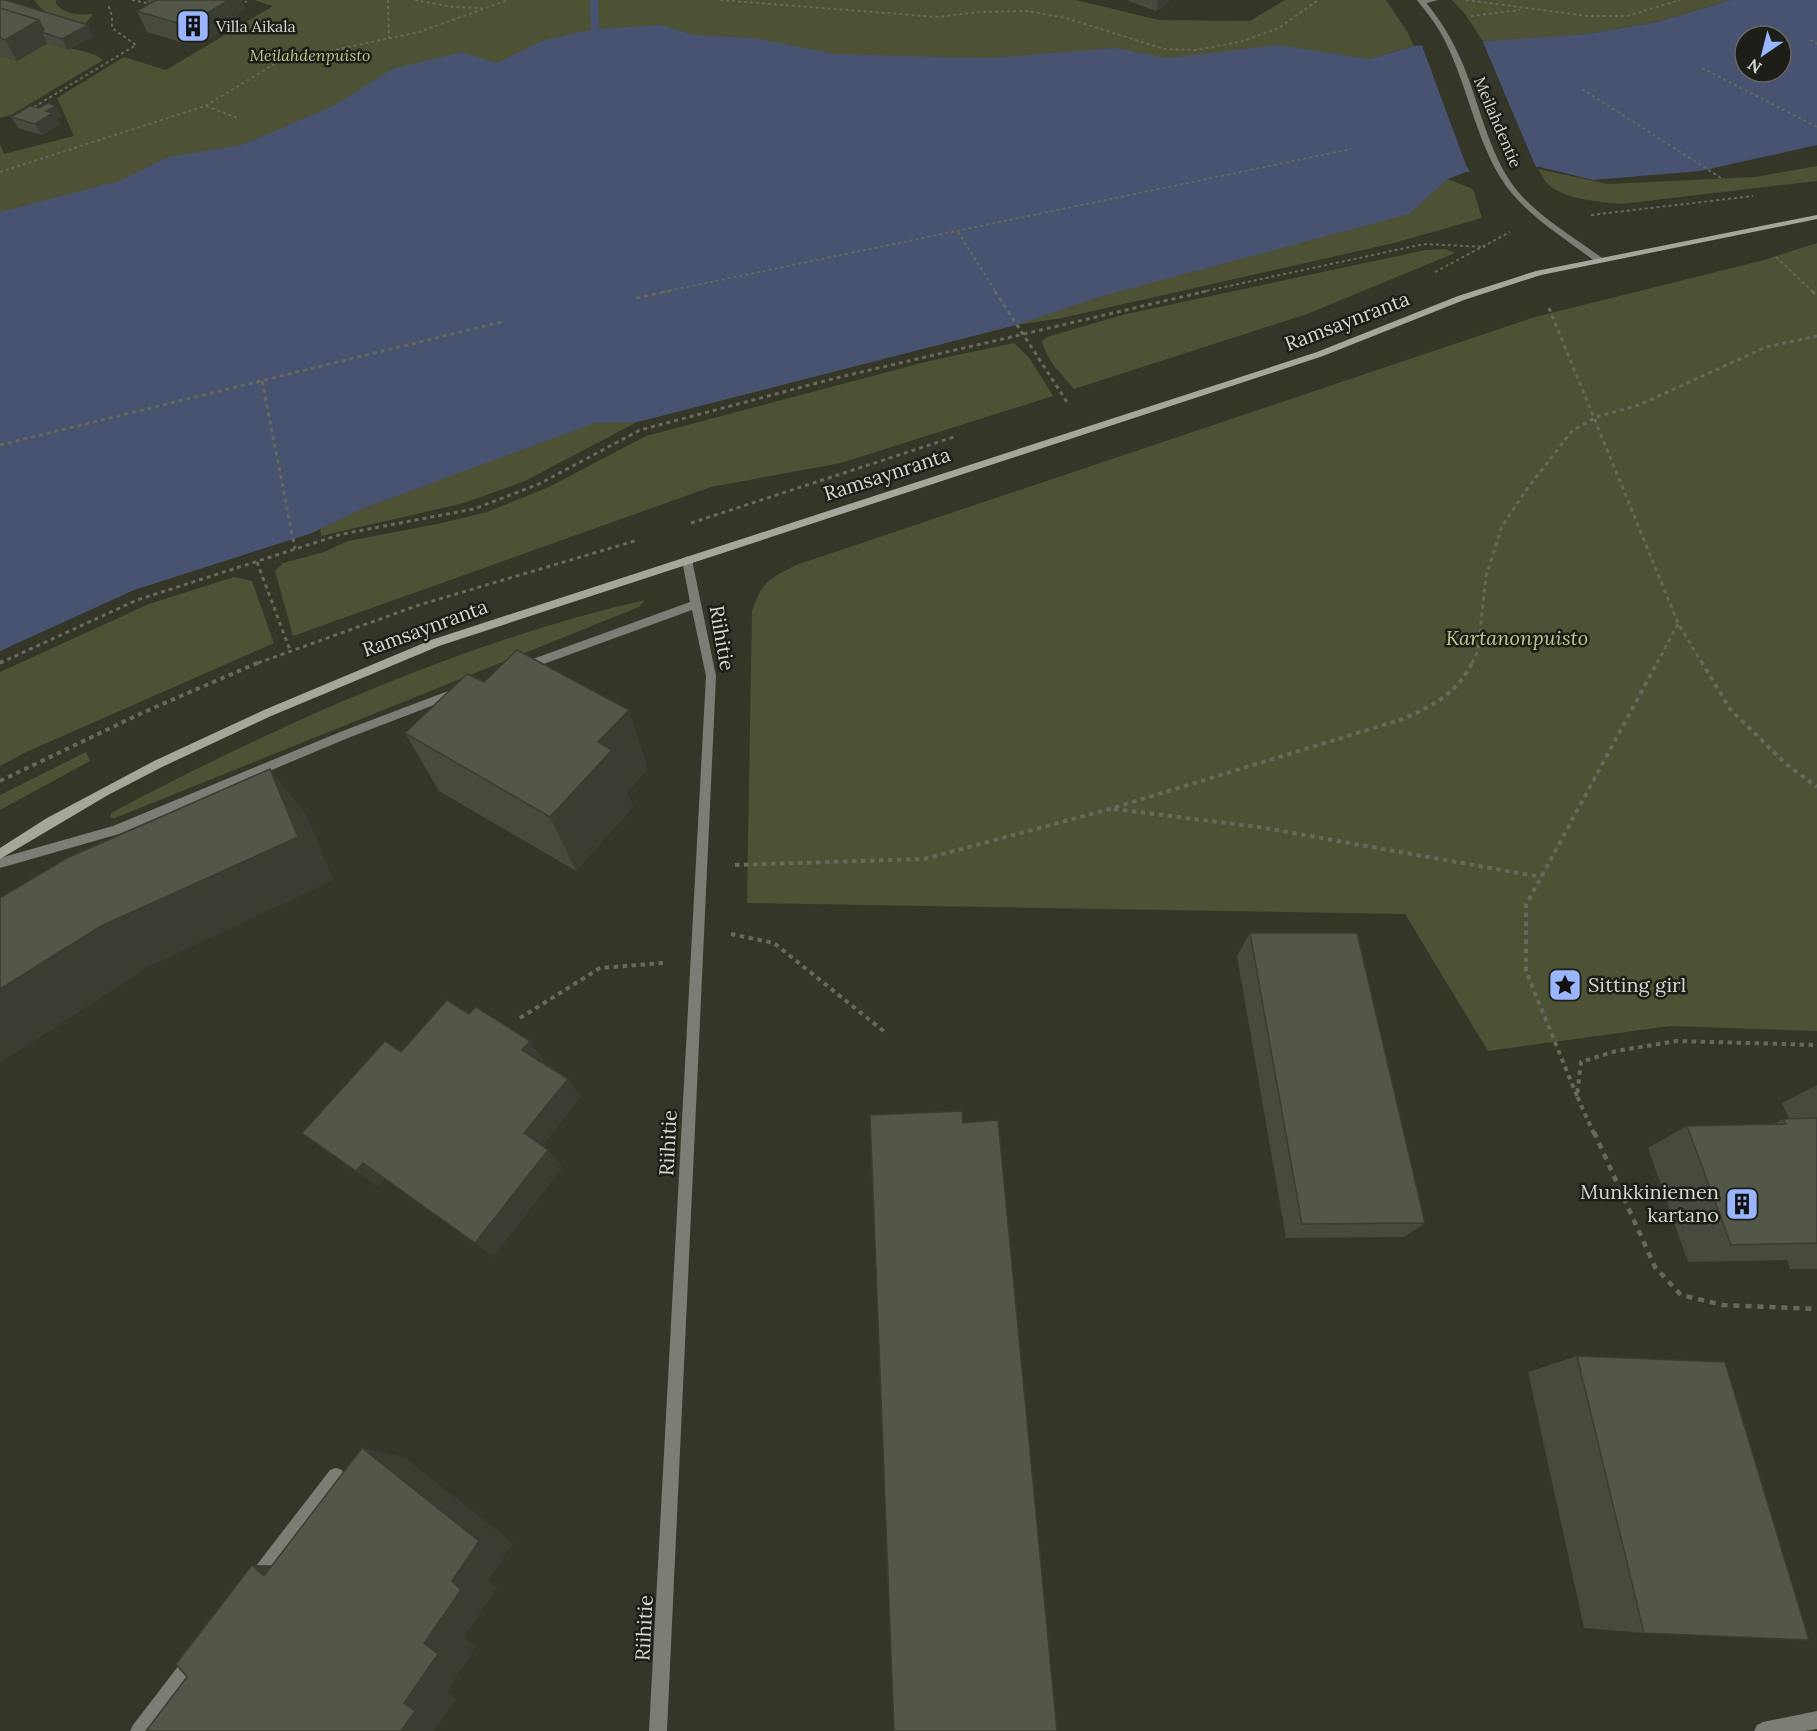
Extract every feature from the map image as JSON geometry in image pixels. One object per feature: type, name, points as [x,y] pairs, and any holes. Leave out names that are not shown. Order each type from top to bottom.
[{"type":"main road","name":"Ramsaynranta","points":[[0,854],[41,827],[122,783],[225,732],[323,688],[435,643],[1100,428],[1298,361],[1461,298],[1539,273],[1817,217]]},
{"type":"street","points":[[1422,1],[1435,0]]},
{"type":"street","name":"Meilahdentie","points":[[1422,1],[1438,20],[1447,37],[1494,159],[1503,176],[1532,210],[1599,260]]},
{"type":"street","name":"Riihitie","points":[[658,1731],[711,676],[687,560]]},
{"type":"street","points":[[507,674],[696,604]]},
{"type":"street","points":[[0,863],[115,830],[344,735],[463,690]]},
{"type":"street","points":[[249,1589],[336,1476]]},
{"type":"street","points":[[139,1731],[205,1646]]},
{"type":"street","points":[[1763,1731],[1817,1720]]},
{"type":"path","points":[[132,0],[144,4],[159,3]]},
{"type":"path","points":[[239,0],[247,2]]},
{"type":"path","points":[[388,0],[389,38]]},
{"type":"path","points":[[415,0],[453,7],[486,8]]},
{"type":"path","points":[[0,172],[205,106],[278,62],[419,32],[508,0]]},
{"type":"path","points":[[720,0],[937,17],[980,12],[1027,11],[1066,18],[1164,50],[1197,50],[1243,41],[1279,28],[1318,0]]},
{"type":"path","points":[[1462,0],[1588,16],[1627,16],[1680,0]]},
{"type":"path","points":[[34,107],[136,45],[112,28],[112,16],[108,4]]},
{"type":"path","points":[[1468,17],[1528,9]]},
{"type":"path","points":[[1810,40],[1817,44]]},
{"type":"path","points":[[1702,68],[1817,127]]},
{"type":"path","points":[[1582,89],[1721,178]]},
{"type":"path","points":[[205,106],[240,119]]},
{"type":"path","points":[[636,298],[1351,149]]},
{"type":"path","points":[[1582,216],[1754,196]]},
{"type":"path","points":[[958,232],[1067,402]]},
{"type":"path","points":[[0,663],[137,600],[342,534],[474,509],[539,484],[640,430],[836,378],[1296,270],[1424,244],[1486,247]]},
{"type":"path","points":[[1775,257],[1817,296]]},
{"type":"path","points":[[1550,308],[1678,623],[1730,709],[1786,764],[1817,787]]},
{"type":"path","points":[[0,446],[505,321]]},
{"type":"path","points":[[701,865],[924,860],[1110,808],[1402,719],[1440,702],[1464,679],[1478,651],[1486,576],[1502,526],[1527,489],[1572,431],[1596,417],[1639,405],[1766,347],[1817,336]]},
{"type":"path","points":[[262,381],[295,549]]},
{"type":"path","points":[[257,562],[290,650]]},
{"type":"path","points":[[1678,623],[1526,905],[1526,971],[1577,1096],[1655,1267],[1681,1294],[1723,1305],[1817,1309]]},
{"type":"path","points":[[1110,808],[1259,827],[1541,877]]},
{"type":"path","points":[[698,935],[734,933],[774,943],[886,1033]]},
{"type":"path","points":[[520,1018],[600,968],[697,960]]},
{"type":"path","points":[[1577,1096],[1581,1062],[1616,1051],[1677,1041],[1817,1045]]},
{"type":"green space","points":[[35,0],[56,0],[60,8],[68,12],[93,14],[86,23],[64,19],[44,11]]},
{"type":"green space","name":"Meilahdenpuisto","points":[[254,0],[1076,0],[1159,20],[1250,21],[1285,0],[1386,0],[1414,46],[1369,59],[0,312],[0,144],[4,154],[74,136],[57,98],[124,57],[166,70],[273,6]]},
{"type":"green space","points":[[1452,0],[1731,0],[1657,22],[1586,34],[1484,43],[1465,14]]},
{"type":"green space","points":[[48,43],[86,52],[103,60],[11,115],[0,118],[0,55],[17,61]]},
{"type":"green space","points":[[1817,166],[1817,181],[1621,204],[1580,198],[1560,192],[1545,181],[1538,169],[1608,184],[1755,177]]},
{"type":"green space","points":[[1448,179],[1473,189],[1482,218],[1394,243],[1062,318],[1016,325],[637,422],[525,481],[464,503],[321,536],[319,515],[339,475]]},
{"type":"green space","name":"Kartanonpuisto","points":[[1817,243],[1817,1031],[1670,1026],[1488,1051],[1405,914],[747,903],[752,611],[763,587],[779,574],[796,565],[1535,317],[1764,260]]},
{"type":"green space","points":[[1445,249],[1455,253],[1307,314],[1074,389],[1051,361],[1042,341],[1047,337],[1122,315],[1426,250]]},
{"type":"green space","points":[[1014,343],[1030,359],[1053,396],[841,463],[711,487],[293,636],[275,571],[283,563],[324,552],[348,541],[487,512],[549,487],[646,436],[929,361]]},
{"type":"green space","points":[[234,577],[252,581],[274,643],[24,753],[0,766],[0,672],[149,604]]},
{"type":"green space","points":[[645,600],[639,607],[115,818],[110,818],[111,813],[174,780],[371,689],[507,639]]},
{"type":"green space","points":[[86,752],[90,761],[0,810],[0,795]]},
{"type":"water","points":[[1731,0],[1817,0],[1817,145],[1700,171],[1593,180],[1540,167],[1466,172],[1448,179],[1409,214],[1099,297],[1016,325],[637,422],[595,423],[364,508],[312,533],[134,590],[0,651],[0,212],[119,181],[168,157],[242,145],[333,106],[392,69],[462,52],[497,63],[544,40],[595,29],[661,25],[694,35],[755,38],[835,54],[987,58],[1115,48],[1167,58],[1278,45],[1369,59],[1414,46],[1586,34],[1657,22]]},
{"type":"pier","points":[[1482,40],[1539,171],[1471,174],[1466,165],[1421,43]]},
{"type":"building","points":[[0,0],[88,25],[62,39],[42,32],[44,30],[39,20],[0,8]]},
{"type":"building","points":[[156,0],[229,0],[199,18],[189,15],[177,23],[137,11]]},
{"type":"building","points":[[0,8],[39,20],[5,40],[0,38]]},
{"type":"building","points":[[48,103],[56,106],[46,111],[53,113],[35,124],[11,117],[30,106],[39,108]]},
{"type":"building","points":[[517,650],[629,710],[598,742],[612,750],[550,817],[405,733],[467,674],[484,682]]},
{"type":"building","points":[[270,769],[298,837],[101,926],[0,989],[0,898],[67,858]]},
{"type":"building","points":[[1250,933],[1357,933],[1425,1223],[1302,1224]]},
{"type":"building","points":[[447,1000],[469,1014],[476,1007],[530,1041],[522,1050],[568,1079],[524,1133],[548,1150],[475,1243],[363,1163],[356,1171],[302,1133],[385,1041],[401,1052]]},
{"type":"building","points":[[962,1111],[963,1123],[998,1120],[1057,1731],[894,1731],[870,1115]]},
{"type":"building","points":[[1817,1118],[1817,1243],[1731,1245],[1687,1126],[1786,1124],[1783,1119]]},
{"type":"building","points":[[1577,1356],[1725,1362],[1809,1640],[1644,1633]]},
{"type":"building","points":[[362,1448],[479,1541],[452,1581],[461,1590],[424,1643],[438,1654],[404,1703],[415,1711],[401,1731],[146,1731],[187,1677],[176,1664],[252,1565],[264,1576]]},
{"type":"waterway","points":[[594,0],[595,29]]},
{"type":"place","name":"Villa Aikala","points":[[193,26]]},
{"type":"place","name":"Sitting girl","points":[[1565,985]]},
{"type":"place","name":"Munkkiniemen kartano","points":[[1742,1204]]}]
